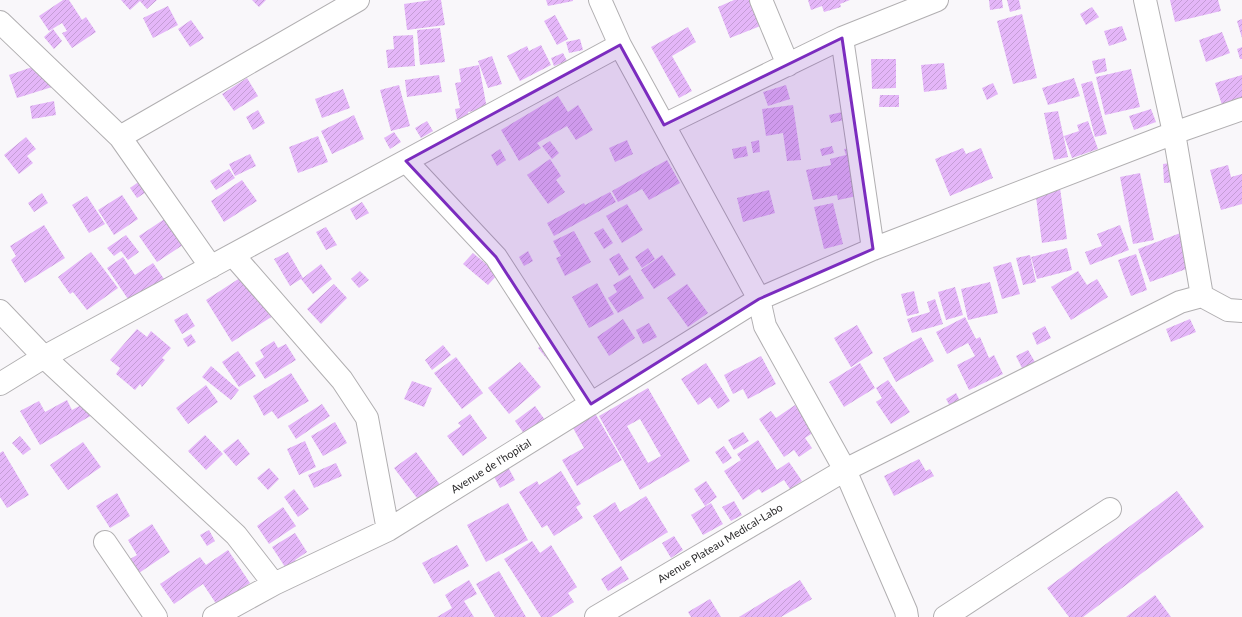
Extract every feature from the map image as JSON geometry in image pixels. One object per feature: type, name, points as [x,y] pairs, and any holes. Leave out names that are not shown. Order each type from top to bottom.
[{"type":"street","points":[[120,137],[358,0]]},
{"type":"street","points":[[600,0],[620,45],[759,299],[765,326],[845,470],[906,611],[907,617]]},
{"type":"street","points":[[761,0],[788,65]]},
{"type":"street","points":[[664,125],[842,38],[938,0]]},
{"type":"street","points":[[1145,0],[1174,133],[1202,296],[1228,310],[1242,311]]},
{"type":"street","points":[[0,22],[120,137],[211,267]]},
{"type":"street","points":[[842,38],[873,249]]},
{"type":"street","points":[[0,384],[44,357],[620,45]]},
{"type":"street","name":"Avenue de l'hopital","points":[[214,617],[274,584],[388,530],[759,299],[873,249],[1174,133],[1242,109]]},
{"type":"street","points":[[406,161],[496,257],[591,404]]},
{"type":"street","points":[[233,255],[342,380],[368,418],[388,530]]},
{"type":"street","name":"Avenue Plateau Medical-Labo","points":[[596,617],[845,470],[1180,302],[1202,296]]},
{"type":"street","points":[[0,311],[44,357],[236,535],[274,584]]},
{"type":"street","points":[[945,617],[1110,509]]},
{"type":"street","points":[[105,542],[156,617]]},
{"type":"highlighted area","points":[[842,38],[873,249],[759,299],[591,404],[496,257],[406,161],[620,45],[664,125]]},
{"type":"building","points":[[63,0],[69,0],[82,20],[86,17],[96,32],[72,48],[62,33],[67,31],[62,23],[49,31],[39,16]]},
{"type":"building","points":[[121,0],[157,0],[147,9],[140,1],[130,10]]},
{"type":"building","points":[[252,0],[266,0],[259,7]]},
{"type":"building","points":[[441,0],[445,25],[407,30],[404,4]]},
{"type":"building","points":[[546,0],[573,0],[573,1],[548,6]]},
{"type":"building","points":[[734,0],[753,0],[763,25],[730,38],[718,7]]},
{"type":"building","points":[[808,0],[850,0],[840,4],[841,7],[824,12],[822,6],[811,10]]},
{"type":"building","points":[[989,0],[1002,0],[1003,8],[990,10]]},
{"type":"building","points":[[1007,0],[1019,0],[1021,9],[1010,12]]},
{"type":"building","points":[[1170,0],[1218,0],[1221,11],[1175,22]]},
{"type":"building","points":[[168,6],[178,25],[153,38],[143,18]]},
{"type":"building","points":[[1092,7],[1099,17],[1086,25],[1080,14]]},
{"type":"building","points":[[1022,14],[1037,78],[1013,84],[997,21]]},
{"type":"building","points":[[555,15],[568,39],[557,45],[544,21]]},
{"type":"building","points":[[1242,19],[1242,38],[1237,21]]},
{"type":"building","points":[[191,20],[204,38],[190,47],[178,29]]},
{"type":"building","points":[[1122,26],[1127,40],[1109,46],[1104,31]]},
{"type":"building","points":[[688,27],[696,42],[672,56],[692,91],[679,98],[651,47]]},
{"type":"building","points":[[440,28],[445,62],[420,65],[417,30]]},
{"type":"building","points":[[53,29],[62,41],[54,49],[44,37]]},
{"type":"building","points":[[1222,32],[1230,53],[1206,62],[1199,40]]},
{"type":"building","points":[[413,35],[415,66],[388,68],[386,50],[394,49],[393,36]]},
{"type":"building","points":[[580,39],[583,50],[569,53],[566,42]]},
{"type":"building","points":[[541,45],[551,65],[520,81],[507,56],[527,46],[529,51]]},
{"type":"building","points":[[1242,47],[1242,59],[1240,59],[1237,49]]},
{"type":"building","points":[[563,53],[567,61],[554,66],[551,58]]},
{"type":"building","points":[[492,56],[502,84],[488,88],[478,61]]},
{"type":"building","points":[[1105,58],[1107,71],[1095,74],[1092,61]]},
{"type":"building","points":[[871,59],[896,59],[896,88],[872,89]]},
{"type":"building","points":[[44,63],[52,87],[17,98],[9,75]]},
{"type":"building","points":[[944,63],[947,89],[924,92],[921,65]]},
{"type":"building","points":[[479,65],[487,109],[468,112],[469,117],[457,119],[455,109],[460,108],[455,83],[461,82],[459,69]]},
{"type":"building","points":[[1131,69],[1140,107],[1105,115],[1096,77]]},
{"type":"building","points":[[439,75],[442,92],[407,97],[405,80]]},
{"type":"building","points":[[1242,75],[1242,99],[1222,105],[1215,83]]},
{"type":"building","points":[[247,78],[258,96],[234,111],[222,94]]},
{"type":"building","points":[[1074,78],[1080,96],[1048,105],[1042,88]]},
{"type":"building","points":[[1092,81],[1107,134],[1095,137],[1081,84]]},
{"type":"building","points":[[993,83],[998,94],[987,100],[982,88]]},
{"type":"building","points":[[399,85],[410,126],[391,131],[380,90]]},
{"type":"building","points":[[786,85],[790,99],[768,106],[763,92]]},
{"type":"building","points":[[343,89],[350,108],[322,118],[315,99]]},
{"type":"building","points":[[880,95],[899,95],[899,107],[879,107]]},
{"type":"building","points":[[558,96],[568,112],[578,105],[593,130],[576,140],[567,126],[537,143],[541,148],[519,161],[501,130]]},
{"type":"building","points":[[54,101],[56,115],[32,119],[30,106]]},
{"type":"building","points":[[793,105],[801,160],[787,161],[783,133],[766,136],[762,109]]},
{"type":"building","points":[[1151,109],[1156,122],[1134,130],[1129,116]]},
{"type":"building","points":[[258,110],[265,123],[253,130],[246,117]]},
{"type":"building","points":[[1058,111],[1068,157],[1054,160],[1044,113]]},
{"type":"building","points":[[842,112],[844,120],[831,123],[829,115]]},
{"type":"building","points":[[354,115],[364,139],[332,154],[321,131]]},
{"type":"building","points":[[427,121],[433,131],[421,138],[415,128]]},
{"type":"building","points":[[1088,121],[1098,149],[1072,158],[1064,136],[1079,131],[1077,125]]},
{"type":"building","points":[[394,132],[401,142],[390,149],[384,138]]},
{"type":"building","points":[[318,136],[328,162],[298,173],[289,147]]},
{"type":"building","points":[[26,137],[36,149],[27,156],[33,163],[19,174],[4,155]]},
{"type":"building","points":[[627,140],[633,154],[615,162],[609,148]]},
{"type":"building","points":[[759,140],[760,152],[753,153],[751,142]]},
{"type":"building","points":[[550,141],[559,153],[552,159],[542,146]]},
{"type":"building","points":[[865,145],[862,195],[838,200],[837,195],[813,200],[806,170],[831,165],[830,159],[846,155],[844,149]]},
{"type":"building","points":[[746,146],[748,156],[734,159],[732,149]]},
{"type":"building","points":[[832,146],[834,153],[822,156],[820,149]]},
{"type":"building","points":[[963,148],[966,154],[981,148],[993,178],[950,196],[935,159]]},
{"type":"building","points":[[500,149],[506,160],[497,166],[491,155]]},
{"type":"building","points":[[250,154],[256,166],[235,176],[229,164]]},
{"type":"building","points":[[550,159],[561,176],[556,180],[565,192],[548,204],[527,175]]},
{"type":"building","points":[[667,160],[680,183],[649,200],[642,189],[618,202],[612,191]]},
{"type":"building","points":[[1177,162],[1178,182],[1164,183],[1163,164]]},
{"type":"building","points":[[1228,165],[1231,177],[1242,174],[1242,204],[1221,210],[1210,170]]},
{"type":"building","points":[[229,169],[235,178],[216,190],[210,181]]},
{"type":"building","points":[[1140,173],[1154,240],[1133,244],[1120,177]]},
{"type":"building","points":[[147,176],[154,187],[137,198],[130,188]]},
{"type":"building","points":[[242,180],[257,201],[224,222],[211,201]]},
{"type":"building","points":[[1060,188],[1067,239],[1042,243],[1036,197],[1046,195],[1046,190]]},
{"type":"building","points":[[769,190],[775,213],[743,222],[737,198]]},
{"type":"building","points":[[610,192],[616,202],[554,236],[547,223],[584,203],[585,205]]},
{"type":"building","points":[[42,193],[48,203],[34,212],[28,203]]},
{"type":"building","points":[[122,195],[138,219],[114,235],[98,210]]},
{"type":"building","points":[[87,196],[105,224],[89,233],[72,205]]},
{"type":"building","points":[[362,202],[369,213],[356,220],[350,209]]},
{"type":"building","points":[[833,203],[843,244],[824,249],[814,207]]},
{"type":"building","points":[[627,204],[643,230],[622,243],[606,216]]},
{"type":"building","points":[[172,214],[189,241],[157,262],[139,236]]},
{"type":"building","points":[[44,225],[65,258],[25,283],[11,260],[16,256],[10,246]]},
{"type":"building","points":[[1120,225],[1129,250],[1090,265],[1085,252],[1102,246],[1097,234]]},
{"type":"building","points":[[326,227],[337,245],[326,250],[316,232]]},
{"type":"building","points":[[603,228],[613,243],[604,249],[594,233]]},
{"type":"building","points":[[1191,229],[1203,263],[1150,282],[1138,249]]},
{"type":"building","points":[[574,231],[591,262],[565,276],[556,258],[561,256],[553,241]]},
{"type":"building","points":[[126,235],[139,252],[128,260],[121,251],[114,256],[107,248]]},
{"type":"building","points":[[648,248],[655,259],[642,268],[635,257]]},
{"type":"building","points":[[1067,248],[1072,270],[1037,279],[1031,257]]},
{"type":"building","points":[[528,251],[533,261],[524,266],[519,257]]},
{"type":"building","points":[[91,252],[118,288],[87,310],[73,292],[70,294],[58,277]]},
{"type":"building","points":[[288,252],[303,278],[321,264],[332,279],[313,294],[301,279],[290,286],[274,259]]},
{"type":"building","points":[[473,253],[498,274],[488,285],[463,264]]},
{"type":"building","points":[[619,253],[629,269],[619,276],[609,259]]},
{"type":"building","points":[[1136,254],[1147,290],[1131,296],[1118,260]]},
{"type":"building","points":[[662,255],[676,275],[654,289],[641,270]]},
{"type":"building","points":[[1030,255],[1036,282],[1023,285],[1016,258]]},
{"type":"building","points":[[123,257],[135,275],[153,263],[164,279],[130,302],[107,268]]},
{"type":"building","points":[[1011,262],[1020,294],[1002,299],[993,267]]},
{"type":"building","points":[[360,271],[369,280],[359,288],[351,279]]},
{"type":"building","points":[[1078,271],[1087,285],[1097,279],[1108,297],[1071,320],[1051,287]]},
{"type":"building","points":[[630,275],[644,298],[618,313],[608,298],[617,292],[613,285]]},
{"type":"building","points":[[243,276],[276,314],[232,342],[206,300]]},
{"type":"building","points":[[990,282],[998,313],[968,320],[961,289]]},
{"type":"building","points":[[597,283],[614,314],[589,328],[572,297]]},
{"type":"building","points":[[334,284],[347,298],[321,324],[307,309]]},
{"type":"building","points":[[687,284],[708,313],[688,327],[667,298]]},
{"type":"building","points":[[955,287],[963,315],[946,320],[938,292]]},
{"type":"building","points":[[914,291],[919,313],[907,316],[901,294]]},
{"type":"building","points":[[935,299],[943,324],[912,333],[907,319],[930,312],[927,302]]},
{"type":"building","points":[[187,313],[195,326],[182,334],[174,320]]},
{"type":"building","points":[[965,317],[976,339],[980,337],[989,358],[994,355],[1003,374],[969,390],[957,365],[975,356],[968,343],[947,354],[936,332]]},
{"type":"building","points":[[623,319],[635,338],[609,356],[597,337]]},
{"type":"building","points":[[1190,319],[1196,332],[1171,342],[1166,329]]},
{"type":"building","points":[[649,323],[657,337],[643,344],[636,330]]},
{"type":"building","points":[[857,325],[873,353],[851,367],[834,338]]},
{"type":"building","points":[[1045,326],[1051,338],[1037,345],[1032,333]]},
{"type":"building","points":[[137,329],[147,337],[151,331],[171,348],[162,358],[165,360],[142,387],[140,384],[135,390],[116,374],[120,368],[110,360]]},
{"type":"building","points":[[191,334],[196,342],[188,347],[183,339]]},
{"type":"building","points":[[921,337],[934,361],[896,382],[883,358]]},
{"type":"building","points":[[274,341],[278,348],[286,344],[296,360],[265,379],[255,363],[264,357],[260,350]]},
{"type":"building","points":[[545,341],[556,353],[548,360],[538,348]]},
{"type":"building","points":[[443,345],[451,355],[432,370],[425,360]]},
{"type":"building","points":[[1028,350],[1035,362],[1022,368],[1016,356]]},
{"type":"building","points":[[238,351],[256,376],[239,387],[222,362]]},
{"type":"building","points":[[761,356],[776,384],[748,399],[743,389],[733,394],[724,375]]},
{"type":"building","points":[[456,357],[483,393],[462,409],[434,373]]},
{"type":"building","points":[[520,362],[541,387],[509,414],[488,388]]},
{"type":"building","points":[[706,363],[730,401],[718,409],[710,397],[698,405],[681,379]]},
{"type":"building","points":[[860,363],[875,388],[844,407],[829,382]]},
{"type":"building","points":[[211,366],[239,390],[231,400],[202,377]]},
{"type":"building","points":[[291,373],[309,401],[278,419],[272,411],[264,416],[253,396]]},
{"type":"building","points":[[888,380],[910,412],[891,424],[876,402],[882,398],[876,388]]},
{"type":"building","points":[[412,381],[432,388],[424,407],[404,399]]},
{"type":"building","points":[[206,385],[218,402],[188,424],[176,408]]},
{"type":"building","points":[[648,388],[690,461],[640,490],[599,416]],"holes":[[[640,419],[661,456],[648,463],[627,426]]]},
{"type":"building","points":[[956,393],[961,403],[951,408],[946,399]]},
{"type":"building","points":[[67,400],[72,410],[87,402],[94,414],[40,445],[20,411],[39,401],[45,412]]},
{"type":"building","points":[[322,404],[330,416],[296,439],[288,426]]},
{"type":"building","points":[[795,405],[814,432],[805,438],[812,448],[799,457],[794,450],[784,457],[759,419],[771,411],[776,418]]},
{"type":"building","points":[[535,406],[545,420],[525,435],[515,421]]},
{"type":"building","points":[[595,413],[622,460],[577,486],[562,460],[584,448],[572,426]]},
{"type":"building","points":[[470,414],[487,438],[463,456],[447,436],[461,426],[458,423]]},
{"type":"building","points":[[335,422],[347,443],[323,456],[311,436]]},
{"type":"building","points":[[743,432],[749,441],[734,450],[728,440]]},
{"type":"building","points":[[205,435],[223,454],[206,470],[188,451]]},
{"type":"building","points":[[20,436],[31,449],[23,455],[12,443]]},
{"type":"building","points":[[238,439],[250,454],[236,466],[223,451]]},
{"type":"building","points":[[758,440],[777,470],[789,462],[802,481],[790,489],[784,480],[762,493],[759,489],[743,500],[724,471],[741,460],[737,454]]},
{"type":"building","points":[[305,441],[316,467],[299,475],[287,449]]},
{"type":"building","points":[[83,442],[101,467],[68,490],[50,465]]},
{"type":"building","points":[[724,446],[732,458],[723,464],[715,452]]},
{"type":"building","points":[[3,451],[29,495],[7,508],[0,497],[0,453]]},
{"type":"building","points":[[416,452],[441,486],[420,502],[394,468]]},
{"type":"building","points":[[919,459],[926,471],[930,469],[934,476],[894,496],[884,476]]},
{"type":"building","points":[[336,463],[342,476],[314,488],[308,475]]},
{"type":"building","points":[[507,465],[515,480],[500,488],[492,473]]},
{"type":"building","points":[[269,468],[279,479],[268,490],[257,478]]},
{"type":"building","points":[[561,471],[581,504],[576,507],[583,518],[554,536],[547,525],[542,528],[519,492],[537,481],[539,485]]},
{"type":"building","points":[[706,481],[717,497],[705,506],[694,489]]},
{"type":"building","points":[[294,489],[309,509],[298,517],[284,497]]},
{"type":"building","points":[[1177,491],[1204,527],[1083,617],[1069,617],[1047,588]]},
{"type":"building","points":[[117,493],[130,516],[110,528],[96,506]]},
{"type":"building","points":[[646,496],[668,532],[621,561],[593,516],[615,502],[620,512]]},
{"type":"building","points":[[734,501],[742,515],[731,521],[722,507]]},
{"type":"building","points":[[508,503],[528,540],[486,562],[467,525]]},
{"type":"building","points":[[711,503],[723,524],[703,535],[691,515]]},
{"type":"building","points":[[283,507],[296,526],[269,544],[257,526]]},
{"type":"building","points":[[152,524],[170,552],[139,573],[130,559],[137,555],[128,540]]},
{"type":"building","points":[[209,530],[215,541],[207,546],[200,535]]},
{"type":"building","points":[[295,533],[307,552],[295,560],[298,563],[287,570],[272,547]]},
{"type":"building","points":[[674,536],[683,550],[671,558],[662,543]]},
{"type":"building","points":[[532,541],[540,553],[551,545],[577,587],[568,593],[574,602],[551,617],[541,617],[504,559]]},
{"type":"building","points":[[457,545],[469,566],[434,584],[422,563]]},
{"type":"building","points":[[228,550],[250,583],[217,605],[203,584],[174,604],[160,584],[200,557],[206,565]]},
{"type":"building","points":[[621,566],[629,579],[608,591],[601,579]]},
{"type":"building","points":[[499,571],[526,617],[495,617],[476,584]]},
{"type":"building","points":[[469,580],[477,594],[464,601],[474,617],[437,617],[452,608],[445,595]]},
{"type":"building","points":[[800,580],[812,599],[781,617],[739,617]]},
{"type":"building","points":[[1155,595],[1171,617],[1126,617]]},
{"type":"building","points":[[710,599],[721,617],[691,617],[688,612]]}]
